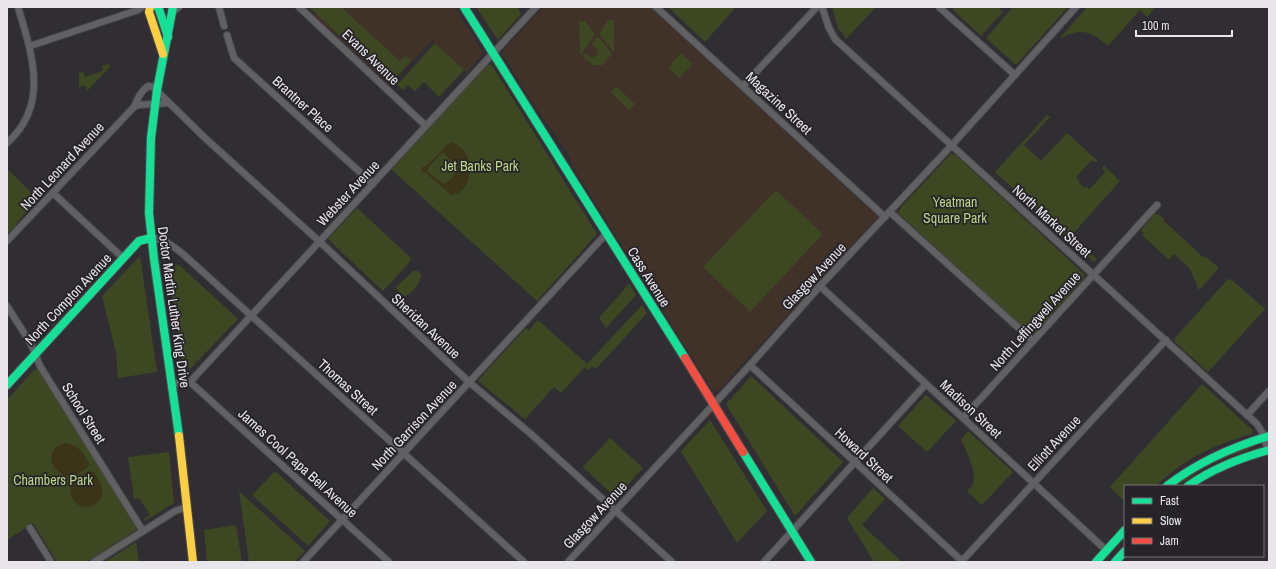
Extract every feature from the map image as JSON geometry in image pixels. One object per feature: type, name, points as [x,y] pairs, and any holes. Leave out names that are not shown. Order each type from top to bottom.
[{"type":"main road","name":"Doctor Martin Luther King Drive","points":[[150,7],[150,12],[164,55]]},
{"type":"main road","points":[[157,7],[159,9],[168,38]]},
{"type":"main road","name":"Cass Avenue","points":[[464,7],[607,233],[811,562]]},
{"type":"main road","name":"Doctor Martin Luther King Drive","points":[[175,9],[164,55],[155,104],[151,138],[149,190],[151,238],[182,459],[194,562]]},
{"type":"main road","name":"North Compton Avenue","points":[[7,385],[139,241],[151,238]]},
{"type":"main road","points":[[1167,485],[1216,454],[1267,437]]},
{"type":"main road","points":[[1190,485],[1218,467],[1241,458],[1269,450]]},
{"type":"main road","points":[[1096,562],[1124,531]]},
{"type":"main road","points":[[1115,562],[1124,552]]},
{"type":"street","points":[[7,143],[19,130],[28,115],[34,95],[35,74],[30,46],[18,7]]},
{"type":"street","points":[[30,46],[138,10],[142,7]]},
{"type":"street","points":[[218,7],[224,26]]},
{"type":"street","name":"Evans Avenue","points":[[299,7],[426,126]]},
{"type":"street","name":"Webster Avenue","points":[[190,382],[536,7]]},
{"type":"street","name":"Magazine Street","points":[[656,7],[885,217]]},
{"type":"street","points":[[743,86],[817,7]]},
{"type":"street","name":"North Market Street","points":[[822,7],[829,28],[835,39],[1247,415],[1267,437],[1269,450]]},
{"type":"street","name":"Glasgow Avenue","points":[[568,562],[750,365],[820,286],[951,146],[1076,7]]},
{"type":"street","points":[[942,8],[1015,76]]},
{"type":"street","name":"Brantner Place","points":[[227,35],[234,58],[373,184]]},
{"type":"street","name":"North Leonard Avenue","points":[[7,241],[134,107],[138,96],[148,86],[158,90]]},
{"type":"street","name":"Sheridan Avenue","points":[[158,90],[168,102],[470,382],[531,434],[672,562]]},
{"type":"street","points":[[134,107],[138,105],[168,102]]},
{"type":"street","points":[[53,193],[123,258]]},
{"type":"street","name":"North Leffingwell Avenue","points":[[963,418],[1157,205]]},
{"type":"street","points":[[890,212],[1033,341]]},
{"type":"street","name":"North Garrison Avenue","points":[[303,562],[607,233]]},
{"type":"street","name":"Thomas Street","points":[[151,238],[161,239],[174,247],[524,562]]},
{"type":"street","name":"Madison Street","points":[[820,286],[1106,550]]},
{"type":"street","name":"School Street","points":[[7,306],[31,344],[40,366],[144,531]]},
{"type":"street","name":"Elliott Avenue","points":[[962,562],[1166,340]]},
{"type":"street","name":"Howard Street","points":[[750,365],[962,562]]},
{"type":"street","points":[[172,384],[190,382]]},
{"type":"street","name":"James Cool Papa Bell Avenue","points":[[190,382],[389,562]]},
{"type":"street","points":[[764,562],[926,384]]},
{"type":"street","points":[[1247,415],[1269,391]]},
{"type":"street","points":[[94,562],[175,511],[187,507]]},
{"type":"street","points":[[30,528],[51,562]]},
{"type":"shaded area","points":[[322,7],[455,7],[483,54],[467,73],[432,40],[390,85],[314,15]]},
{"type":"shaded area","points":[[543,7],[650,7],[877,216],[877,218],[717,392],[713,391],[573,167],[570,158],[549,125],[543,119],[502,53]]},
{"type":"green space","points":[[309,7],[341,7],[400,61],[406,56],[411,61],[391,83]]},
{"type":"green space","points":[[476,7],[517,7],[521,14],[498,40]]},
{"type":"green space","points":[[668,7],[736,7],[705,42]]},
{"type":"green space","points":[[832,7],[876,7],[846,39],[838,28]]},
{"type":"green space","points":[[955,7],[997,7],[1003,12],[981,36],[953,10]]},
{"type":"green space","points":[[1013,7],[1068,7],[1016,65],[986,38]]},
{"type":"green space","points":[[1087,7],[1155,7],[1147,17],[1140,10],[1108,46],[1096,37],[1085,32],[1074,33],[1060,38]]},
{"type":"green space","points":[[608,20],[614,20],[614,52],[599,34]]},
{"type":"green space","points":[[579,21],[585,21],[595,34],[581,54],[580,53]]},
{"type":"green space","points":[[596,37],[598,37],[612,54],[603,65],[593,65],[582,56],[587,54],[592,58],[597,55],[597,50],[592,44]]},
{"type":"green space","points":[[435,43],[464,70],[439,97],[424,82],[415,91],[408,85],[403,90],[397,85]]},
{"type":"green space","points":[[681,53],[693,64],[679,78],[668,68]]},
{"type":"green space","points":[[108,64],[110,67],[88,90],[86,91],[87,87],[83,85],[79,88],[79,73],[83,72],[85,77],[103,71],[102,66]]},
{"type":"green space","name":"Jet Banks Park","points":[[487,65],[491,65],[493,67],[597,234],[537,301],[392,169]]},
{"type":"green space","points":[[616,86],[635,104],[629,110],[611,92]]},
{"type":"green space","points":[[1047,115],[1050,117],[1024,145],[1041,161],[1067,133],[1098,161],[1094,162],[1092,160],[1076,177],[1084,188],[1086,187],[1090,189],[1105,172],[1103,165],[1120,181],[1071,236],[1097,259],[1094,262],[995,172]]},
{"type":"green space","name":"Yeatman Square Park","points":[[951,154],[956,155],[1084,274],[1084,278],[1034,334],[1029,333],[898,213],[901,207]]},
{"type":"green space","points":[[7,169],[38,199],[17,222],[15,228],[7,233]]},
{"type":"green space","points":[[776,190],[823,234],[750,312],[703,267]]},
{"type":"green space","points":[[357,208],[411,258],[409,263],[383,291],[328,239]]},
{"type":"green space","points":[[1155,214],[1160,215],[1164,219],[1163,220],[1203,257],[1206,257],[1219,268],[1199,290],[1190,269],[1174,254],[1169,260],[1142,235],[1144,233],[1141,230]]},
{"type":"green space","points":[[140,256],[157,372],[118,378],[116,353],[102,296]]},
{"type":"green space","points":[[178,264],[238,319],[190,369],[182,360],[172,295],[171,270]]},
{"type":"green space","points":[[413,271],[418,271],[421,274],[420,280],[410,293],[404,296],[397,290],[396,287]]},
{"type":"green space","points":[[1228,279],[1232,280],[1265,309],[1208,372],[1175,342],[1174,339]]},
{"type":"green space","points":[[629,284],[636,295],[606,328],[599,318]]},
{"type":"green space","points":[[642,305],[647,313],[596,369],[592,366],[589,370],[585,367],[561,393],[554,387],[525,419],[479,382],[480,378],[526,328],[529,330],[538,320],[587,364]]},
{"type":"green space","name":"Chambers Park","points":[[37,369],[137,527],[136,530],[86,562],[57,562],[33,523],[7,540],[7,400],[33,371]]},
{"type":"green space","points":[[751,376],[843,462],[795,516],[726,404]]},
{"type":"green space","points":[[1202,384],[1253,431],[1252,434],[1213,448],[1189,460],[1166,476],[1157,485],[1124,485],[1124,501],[1110,487]]},
{"type":"green space","points":[[926,395],[956,421],[927,452],[898,426]]},
{"type":"green space","points":[[710,420],[767,511],[737,543],[681,451]]},
{"type":"green space","points":[[968,431],[1013,472],[982,505],[967,491],[973,483],[974,473],[966,449],[961,440]]},
{"type":"green space","points":[[610,438],[643,468],[616,498],[583,467]]},
{"type":"green space","points":[[1256,444],[1247,450],[1209,465],[1184,482],[1173,485],[1206,463]]},
{"type":"green space","points":[[169,452],[174,503],[145,521],[144,519],[150,515],[139,498],[134,499],[128,457]]},
{"type":"green space","points":[[275,471],[330,521],[308,546],[252,495]]},
{"type":"green space","points":[[873,488],[885,499],[862,525],[902,562],[874,562],[847,518]]},
{"type":"green space","points":[[239,491],[305,551],[295,562],[249,562]]},
{"type":"green space","points":[[236,525],[242,562],[207,562],[204,530]]},
{"type":"green space","points":[[136,542],[139,562],[109,562],[108,560]]},
{"type":"sand","points":[[450,142],[459,146],[465,153],[469,161],[469,179],[465,187],[459,192],[451,195],[426,173],[422,172],[422,167],[426,166]],"holes":[[[443,153],[456,164],[458,168],[456,173],[444,184],[428,172],[428,168]]]},
{"type":"sand","points":[[64,443],[69,443],[76,447],[82,452],[89,463],[88,467],[74,477],[66,476],[60,473],[52,463],[51,457],[53,451],[57,446]]},
{"type":"sand","points":[[88,471],[94,472],[98,478],[102,489],[102,496],[95,505],[84,507],[78,505],[74,501],[71,490],[75,480]]},
{"type":"traffic: fast","points":[[157,7],[168,37]]},
{"type":"traffic: fast","points":[[173,7],[157,90],[151,138],[149,213],[179,436]]},
{"type":"traffic: fast","points":[[464,7],[685,358]]},
{"type":"traffic: fast","points":[[7,385],[139,241],[151,238]]},
{"type":"traffic: fast","points":[[1168,485],[1179,477],[1216,456],[1269,436]]},
{"type":"traffic: fast","points":[[1190,485],[1227,464],[1269,450]]},
{"type":"traffic: fast","points":[[743,452],[811,562]]},
{"type":"traffic: fast","points":[[1096,562],[1124,531]]},
{"type":"traffic: fast","points":[[1115,562],[1124,552]]},
{"type":"traffic: slow","points":[[150,7],[149,12],[163,54]]},
{"type":"traffic: slow","points":[[179,436],[193,562]]},
{"type":"traffic: jam","points":[[685,358],[743,452]]}]
